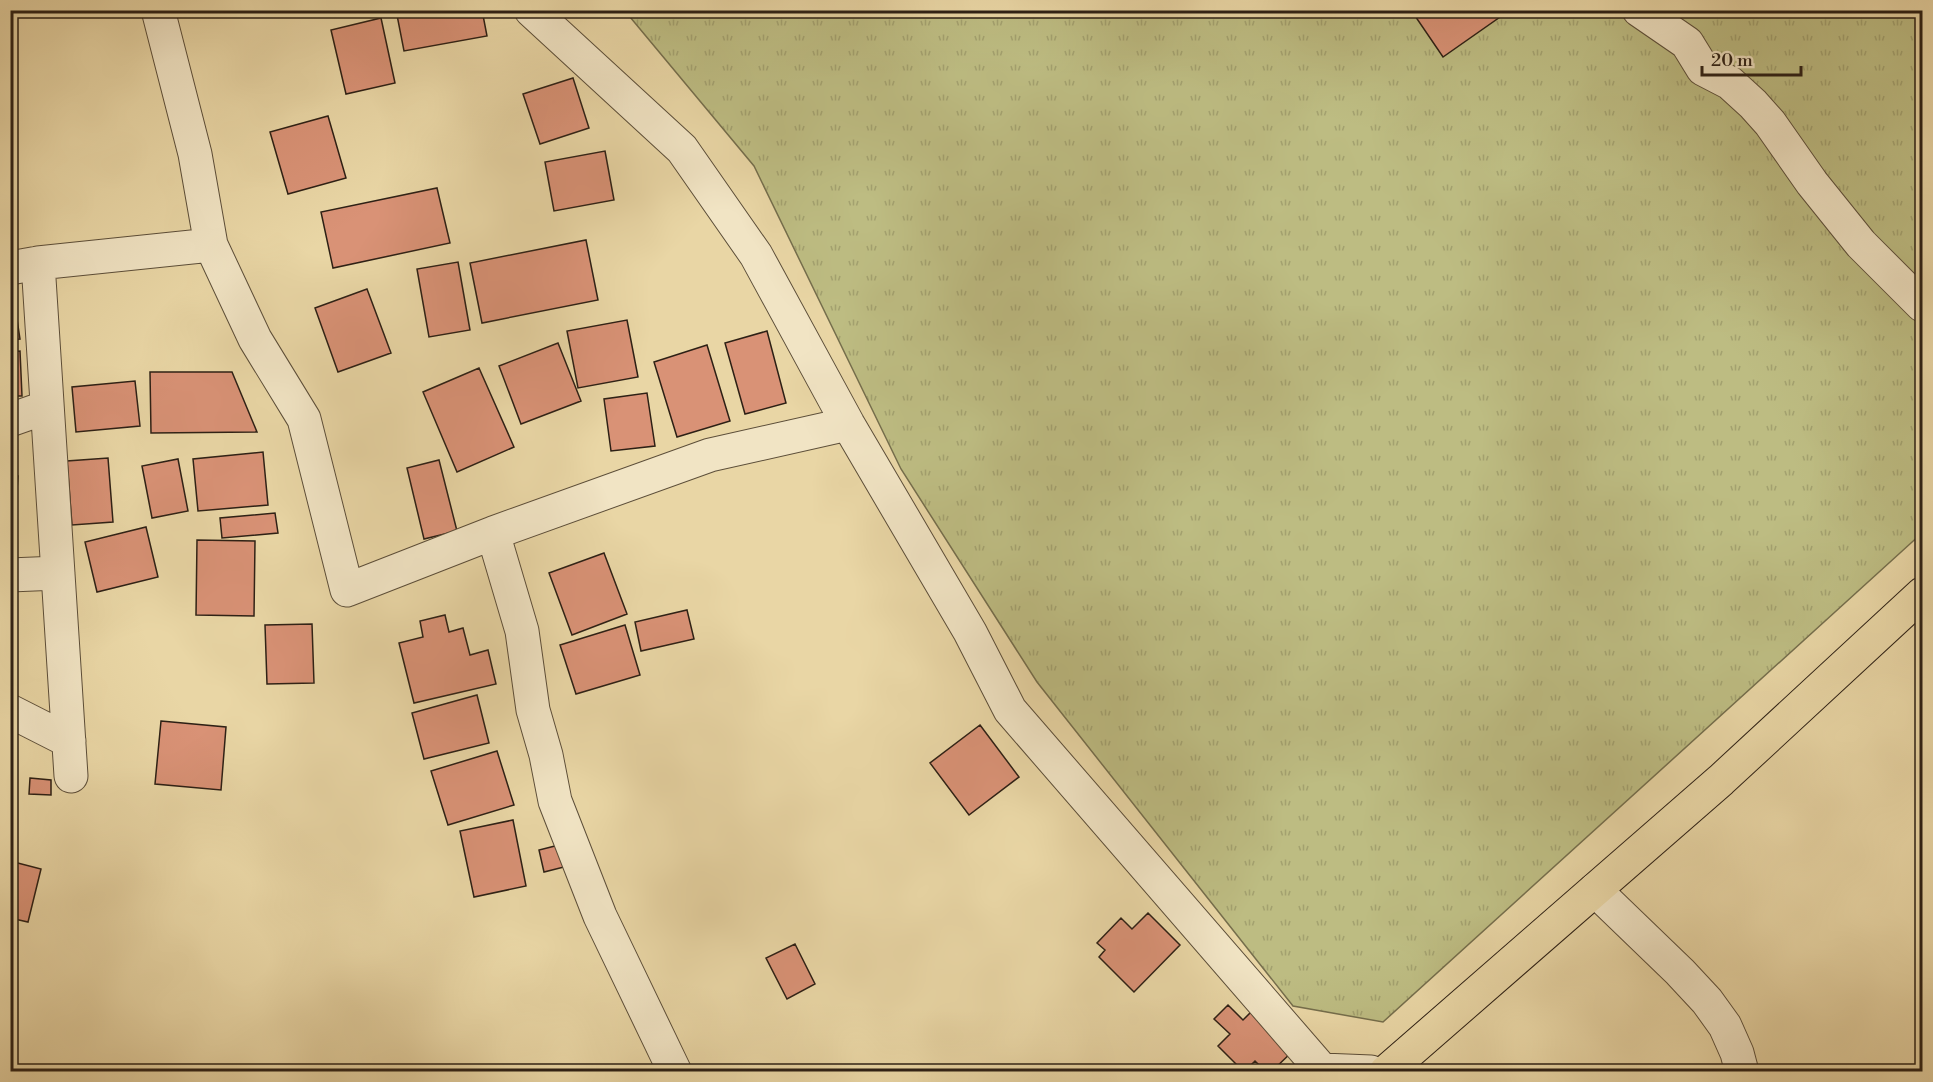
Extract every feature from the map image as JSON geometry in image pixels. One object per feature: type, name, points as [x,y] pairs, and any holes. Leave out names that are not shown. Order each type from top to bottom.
[{"type":"main road","points":[[1386,1071],[1721,780],[1923,594]]},
{"type":"street","points":[[158,10],[195,154],[211,245],[255,339],[304,419],[347,590],[493,533],[710,455],[848,424]]},
{"type":"street","points":[[531,10],[682,149],[756,255],[848,424],[970,632],[1010,711],[1322,1070],[1371,1071]]},
{"type":"street","points":[[1639,10],[1687,43],[1703,69],[1730,83],[1754,104],[1812,183],[1861,244],[1923,305]]},
{"type":"street","points":[[71,776],[47,406],[24,266],[211,245]]},
{"type":"street","points":[[10,420],[47,406]]},
{"type":"street","points":[[493,533],[522,631],[532,710],[546,755],[555,801],[600,916],[675,1071]]},
{"type":"street","points":[[10,575],[58,573]]},
{"type":"street","points":[[10,711],[69,741]]},
{"type":"street","points":[[1595,890],[1707,1001],[1725,1026],[1742,1071]]},
{"type":"green space","points":[[625,11],[1922,11],[1922,533],[1383,1022],[1293,1006],[1037,682],[901,469],[754,166]]},
{"type":"building","points":[[396,10],[482,10],[487,36],[404,51]]},
{"type":"building","points":[[1411,10],[1510,10],[1443,57]]},
{"type":"building","points":[[381,18],[395,83],[346,94],[331,30]]},
{"type":"building","points":[[573,78],[589,128],[540,144],[523,94]]},
{"type":"building","points":[[328,116],[346,178],[288,194],[270,132]]},
{"type":"building","points":[[605,151],[614,200],[554,211],[545,162]]},
{"type":"building","points":[[437,188],[450,243],[333,268],[321,212]]},
{"type":"building","points":[[10,206],[16,237],[10,238]]},
{"type":"building","points":[[586,240],[598,300],[482,323],[470,263]]},
{"type":"building","points":[[458,262],[470,330],[429,337],[417,269]]},
{"type":"building","points":[[367,289],[391,353],[338,372],[315,308]]},
{"type":"building","points":[[13,293],[20,339],[10,340],[10,294]]},
{"type":"building","points":[[627,320],[638,377],[578,388],[567,331]]},
{"type":"building","points":[[767,331],[786,403],[745,414],[725,343]]},
{"type":"building","points":[[558,343],[581,401],[521,424],[499,366]]},
{"type":"building","points":[[707,345],[730,421],[677,437],[654,362]]},
{"type":"building","points":[[20,351],[22,396],[10,396],[10,352]]},
{"type":"building","points":[[479,368],[514,447],[457,472],[423,392]]},
{"type":"building","points":[[150,372],[232,372],[257,432],[151,433]]},
{"type":"building","points":[[135,381],[140,426],[76,432],[72,387]]},
{"type":"building","points":[[647,393],[655,446],[611,451],[604,399]]},
{"type":"building","points":[[263,452],[268,505],[198,511],[193,459]]},
{"type":"building","points":[[108,458],[113,522],[72,525],[67,461]]},
{"type":"building","points":[[178,459],[188,511],[152,518],[142,466]]},
{"type":"building","points":[[439,460],[457,531],[424,539],[407,468]]},
{"type":"building","points":[[10,476],[18,476],[13,545],[10,545]]},
{"type":"building","points":[[275,513],[278,533],[222,538],[220,518]]},
{"type":"building","points":[[146,527],[158,577],[97,592],[85,542]]},
{"type":"building","points":[[197,540],[255,541],[254,616],[196,615]]},
{"type":"building","points":[[604,553],[627,614],[572,635],[549,573]]},
{"type":"building","points":[[687,610],[694,639],[641,651],[635,622]]},
{"type":"building","points":[[445,615],[449,632],[463,628],[470,655],[488,650],[496,684],[414,703],[399,643],[423,637],[420,621]]},
{"type":"building","points":[[312,624],[314,683],[267,684],[265,625]]},
{"type":"building","points":[[625,625],[640,675],[576,694],[560,645]]},
{"type":"building","points":[[477,695],[489,743],[424,759],[412,713]]},
{"type":"building","points":[[161,721],[226,727],[221,790],[155,784]]},
{"type":"building","points":[[980,725],[1019,777],[969,815],[930,763]]},
{"type":"building","points":[[497,751],[514,805],[448,825],[431,771]]},
{"type":"building","points":[[30,778],[51,780],[51,795],[29,794]]},
{"type":"building","points":[[513,820],[526,886],[474,897],[460,831]]},
{"type":"building","points":[[559,845],[564,867],[544,872],[539,850]]},
{"type":"building","points":[[10,861],[41,869],[28,922],[10,918]]},
{"type":"building","points":[[1148,913],[1180,945],[1134,992],[1099,957],[1105,950],[1097,943],[1121,918],[1132,929]]},
{"type":"building","points":[[795,944],[815,984],[787,999],[766,958]]},
{"type":"building","points":[[1228,1005],[1243,1020],[1255,1008],[1295,1049],[1271,1072],[1266,1072],[1255,1061],[1244,1072],[1218,1046],[1230,1034],[1214,1019]]}]
